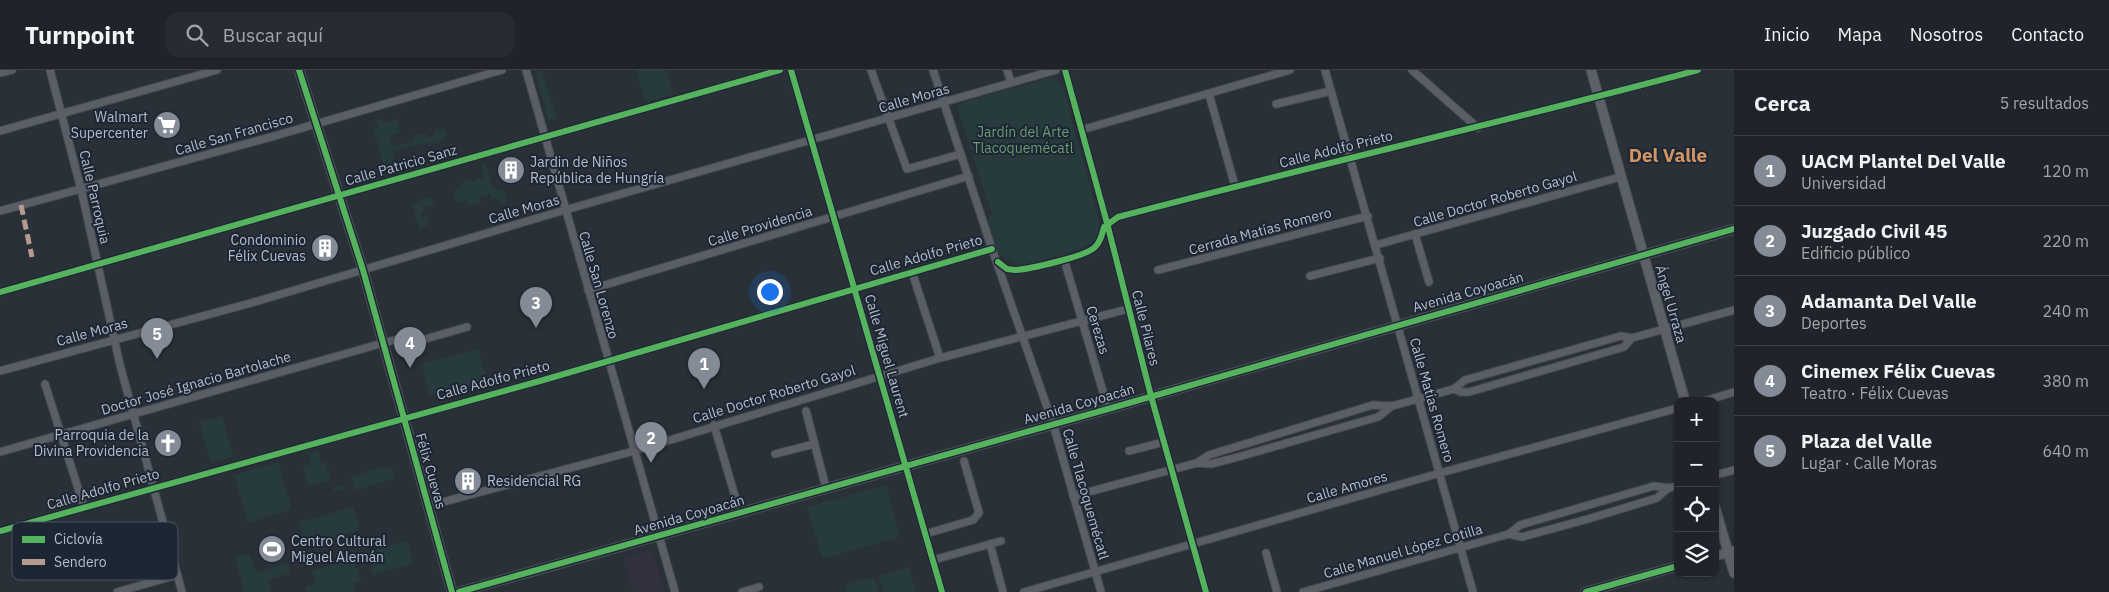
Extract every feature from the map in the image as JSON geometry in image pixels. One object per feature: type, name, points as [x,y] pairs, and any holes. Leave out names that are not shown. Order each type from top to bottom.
[{"type":"main road","name":"Félix Cuevas","points":[[299,70],[363,270],[452,592]]},
{"type":"main road","name":"Ángel Urraza","points":[[1591,70],[1684,397]]},
{"type":"main road","name":"Avenida Coyoacán","points":[[459,592],[740,514],[1734,229]]},
{"type":"main road","points":[[1719,518],[1731,551],[1734,573]]},
{"type":"main road","points":[[1719,555],[1731,551]]},
{"type":"main road","points":[[1586,592],[1674,567]]},
{"type":"street","points":[[0,73],[12,70]]},
{"type":"street","name":"Calle Parroquia","points":[[50,70],[81,189],[114,338],[163,522]]},
{"type":"street","points":[[0,131],[217,70]]},
{"type":"street","name":"Calle San Francisco","points":[[0,211],[502,70]]},
{"type":"street","name":"Calle San Lorenzo","points":[[526,70],[675,592]]},
{"type":"street","name":"Calle Patricio Sanz","points":[[0,292],[780,70]]},
{"type":"street","name":"Calle Miguel Laurent","points":[[791,70],[942,592]]},
{"type":"street","points":[[871,70],[907,169],[962,154]]},
{"type":"street","name":"Calle Tlacoquemécatl","points":[[933,70],[992,249],[1003,276],[1053,424],[1101,592]]},
{"type":"street","points":[[1006,70],[1011,82]]},
{"type":"street","name":"Calle Moras","points":[[0,371],[114,338],[251,303],[565,210],[1056,70]]},
{"type":"street","name":"Calle Pilares","points":[[1065,70],[1107,223],[1151,396],[1206,592]]},
{"type":"street","points":[[1081,130],[1290,70]]},
{"type":"street","name":"Calle Matías Romero","points":[[1325,70],[1352,159],[1473,592]]},
{"type":"street","points":[[1412,70],[1478,128]]},
{"type":"street","name":"Calle Adolfo Prieto","points":[[1107,223],[1118,217],[1235,186],[1478,128],[1698,70]]},
{"type":"street","points":[[1276,104],[1331,91]]},
{"type":"street","points":[[1209,94],[1235,186]]},
{"type":"street","name":"Calle Providencia","points":[[588,290],[969,176]]},
{"type":"street","name":"Calle Doctor Roberto Gayol","points":[[1376,245],[1620,177]]},
{"type":"street","name":"Cerrada Matías Romero","points":[[1158,270],[1368,216]]},
{"type":"street","points":[[1003,276],[1010,270],[1020,270],[1064,259],[1082,254],[1094,248],[1098,244],[1107,223]]},
{"type":"street","points":[[1415,234],[1429,282]]},
{"type":"street","name":"Calle Adolfo Prieto","points":[[33,522],[608,361],[992,249]]},
{"type":"street","points":[[1310,276],[1380,258]]},
{"type":"street","name":"Cerezas","points":[[1064,259],[1108,409]]},
{"type":"street","name":"Calle Adolfo Prieto","points":[[998,262],[1010,270]]},
{"type":"street","points":[[912,272],[940,358]]},
{"type":"street","name":"Calle Doctor Roberto Gayol","points":[[428,506],[634,451],[714,425],[940,358],[1128,309]]},
{"type":"street","points":[[1197,463],[1209,455],[1235,446],[1373,405],[1392,406],[1419,399],[1454,389],[1466,380],[1493,372],[1621,336],[1632,338],[1734,310]]},
{"type":"street","name":"Doctor José Ignacio Bartolache","points":[[0,452],[383,343],[399,340],[408,344],[467,327]]},
{"type":"street","points":[[1454,389],[1468,392],[1624,347],[1632,338]]},
{"type":"street","points":[[45,384],[84,508]]},
{"type":"street","points":[[1717,397],[1734,392]]},
{"type":"street","points":[[1073,496],[1197,463],[1211,464],[1238,457],[1378,417],[1392,406]]},
{"type":"street","name":"Calle Amores","points":[[1024,592],[1440,473],[1674,409]]},
{"type":"street","points":[[806,412],[826,488]]},
{"type":"street","points":[[1350,412],[1353,424]]},
{"type":"street","points":[[714,425],[740,514]]},
{"type":"street","points":[[1287,430],[1291,442]]},
{"type":"street","points":[[1129,451],[1164,442]]},
{"type":"street","points":[[775,454],[814,444]]},
{"type":"street","points":[[1235,446],[1238,457]]},
{"type":"street","points":[[926,534],[973,520],[978,516],[979,513],[964,461]]},
{"type":"street","points":[[1719,474],[1734,470]]},
{"type":"street","name":"Calle Manuel López Cotilla","points":[[1303,592],[1317,590],[1509,534],[1520,525],[1654,486],[1674,487]]},
{"type":"street","name":"Calle Manuel López Cotilla","points":[[1509,534],[1522,537],[1588,519],[1657,498],[1668,488]]},
{"type":"street","points":[[1584,506],[1588,519]]},
{"type":"street","points":[[933,560],[1001,541]]},
{"type":"street","points":[[990,544],[1003,592]]},
{"type":"street","points":[[1266,553],[1276,592]]},
{"type":"street","name":"Calle Parroquia","points":[[178,578],[182,592]]},
{"type":"street","points":[[117,592],[159,580]]},
{"type":"street","points":[[742,592],[759,587]]},
{"type":"shaded area","points":[[650,550],[654,553],[665,592],[633,592],[623,558]]},
{"type":"green space","points":[[542,70],[557,118],[548,120],[536,75],[538,71]]},
{"type":"green space","points":[[636,70],[666,70],[673,94],[646,102]]},
{"type":"green space","name":"Jardín del Arte Tlacoquemécatl","points":[[1052,77],[1062,84],[1065,94],[1099,220],[1098,241],[1067,253],[1019,266],[997,252],[988,220],[992,214],[956,104]]},
{"type":"green space","points":[[382,119],[384,123],[397,119],[400,132],[390,136],[394,147],[414,140],[414,136],[426,133],[427,137],[434,135],[434,131],[444,128],[447,137],[438,141],[439,144],[433,143],[433,145],[429,146],[428,142],[392,152],[397,173],[387,176],[373,128],[378,127],[376,120]]},
{"type":"green space","points":[[486,164],[493,188],[495,187],[496,191],[504,188],[508,202],[500,204],[498,198],[491,199],[489,194],[479,197],[481,203],[468,206],[466,200],[457,203],[453,191],[461,189],[460,184],[470,179],[471,182],[480,177],[481,179],[485,178],[481,166]]},
{"type":"green space","points":[[431,196],[434,205],[424,208],[425,211],[421,213],[423,217],[426,216],[429,225],[419,228],[412,204]]},
{"type":"green space","points":[[478,349],[487,380],[430,396],[422,364]]},
{"type":"green space","points":[[222,416],[233,457],[211,463],[199,422]]},
{"type":"green space","points":[[318,451],[321,462],[326,463],[331,480],[308,486],[303,466],[311,464],[309,454]]},
{"type":"green space","points":[[278,462],[292,509],[248,523],[234,475]]},
{"type":"green space","points":[[382,467],[384,469],[392,467],[395,478],[355,491],[350,477]]},
{"type":"green space","points":[[344,485],[345,489],[334,491],[333,488]]},
{"type":"green space","points":[[886,485],[900,537],[822,559],[807,507]]},
{"type":"green space","points":[[353,507],[360,530],[305,545],[299,522]]},
{"type":"green space","points":[[407,541],[413,563],[373,575],[366,552]]},
{"type":"green space","points":[[250,553],[256,572],[288,563],[291,573],[268,580],[271,592],[240,592],[244,590],[235,557]]},
{"type":"green space","points":[[354,559],[361,581],[353,584],[356,592],[307,592],[305,587],[316,584],[312,571]]},
{"type":"green space","points":[[909,567],[916,592],[884,592],[879,576]]},
{"type":"green space","points":[[874,577],[879,592],[847,592],[845,585]]},
{"type":"marked path","points":[[21,205],[32,257]]},
{"type":"cycle path","points":[[299,70],[363,270],[452,592]]},
{"type":"cycle path","points":[[0,292],[780,70]]},
{"type":"cycle path","points":[[791,70],[942,592]]},
{"type":"cycle path","points":[[1065,70],[1107,223],[1151,396],[1206,592]]},
{"type":"cycle path","points":[[998,262],[1007,269],[1015,270],[1056,262],[1094,248],[1100,241],[1104,227],[1118,217],[1698,70]]},
{"type":"cycle path","points":[[459,592],[1108,409],[1734,229]]},
{"type":"cycle path","points":[[32,522],[540,381],[992,249]]},
{"type":"cycle path","points":[[0,531],[12,528]]},
{"type":"cycle path","points":[[1586,592],[1674,567]]},
{"type":"place","name":"Walmart Supercenter","points":[[167,125]]},
{"type":"place","name":"Jardin de Niños República de Hungría","points":[[511,170]]},
{"type":"place","name":"Condominio Félix Cuevas","points":[[325,248]]},
{"type":"place","name":"Adamanta Del Valle","points":[[536,328]]},
{"type":"place","name":"Plaza del Valle","points":[[157,359]]},
{"type":"place","name":"Cinemex Félix Cuevas","points":[[410,368]]},
{"type":"place","name":"UACM Plantel Del Valle","points":[[704,389]]},
{"type":"place","name":"Parroquia de la Divina Providencia","points":[[168,443]]},
{"type":"place","name":"Juzgado Civil 45","points":[[651,463]]},
{"type":"place","name":"Residencial RG","points":[[468,481]]},
{"type":"place","name":"Centro Cultural Miguel Alemán","points":[[272,549]]},
{"type":"district","name":"Del Valle","points":[[1668,155]]}]
